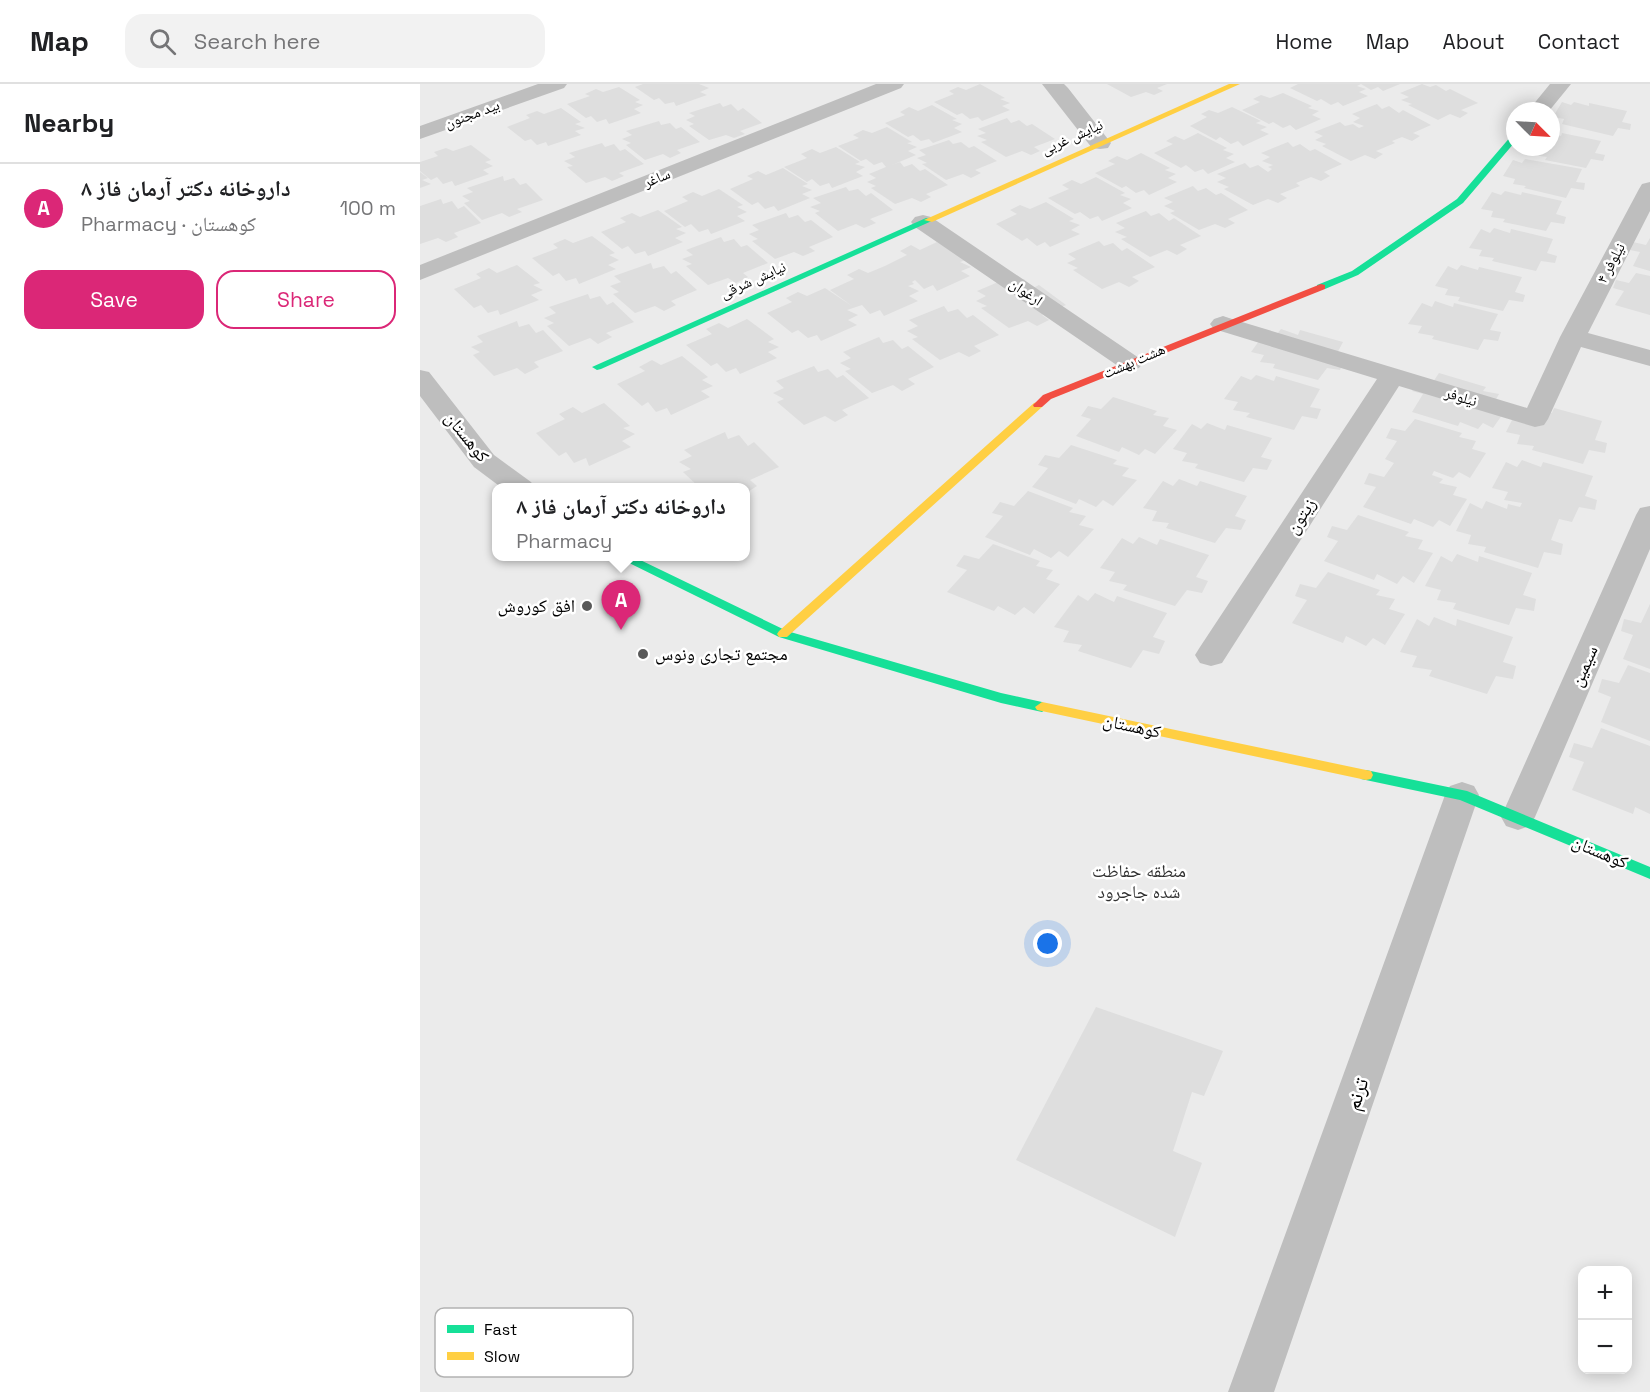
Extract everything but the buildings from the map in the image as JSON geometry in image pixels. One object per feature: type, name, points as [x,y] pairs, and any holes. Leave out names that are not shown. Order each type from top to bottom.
[{"type":"street","name":"بید مجنون","points":[[420,133],[557,84]]},
{"type":"street","name":"ساغر","points":[[420,273],[894,84]]},
{"type":"street","points":[[1052,84],[1061,92],[1100,143]]},
{"type":"street","name":"نیایش غربی","points":[[923,222],[1236,84]]},
{"type":"street","points":[[1546,102],[1561,84]]},
{"type":"street","name":"هشت بهشت","points":[[783,634],[1047,397],[1223,324],[1355,273],[1460,201],[1506,147]]},
{"type":"street","name":"نیلوفر ۴","points":[[1573,337],[1650,189]]},
{"type":"street","name":"ارغوان","points":[[923,222],[1130,363]]},
{"type":"street","name":"نیایش شرقی","points":[[597,368],[923,222]]},
{"type":"street","name":"نیلوفر","points":[[1223,324],[1535,419],[1573,337]]},
{"type":"street","points":[[1573,337],[1650,358]]},
{"type":"street","name":"زیتون","points":[[1211,656],[1392,376]]},
{"type":"street","name":"کوهستان","points":[[420,378],[484,461],[514,483]]},
{"type":"street","name":"سیمین","points":[[1518,817],[1650,515]]},
{"type":"street","name":"کوهستان","points":[[631,561],[783,634],[1001,698],[1462,795],[1650,873]]},
{"type":"street","name":"ترنم","points":[[1251,1392],[1462,795]]},
{"type":"green space","name":"منطقه حفاظت شده جاجرود","points":[[420,84],[1650,84],[1650,1392],[420,1392]]},
{"type":"traffic: fast","points":[[1321,287],[1355,273],[1460,201],[1506,147]]},
{"type":"traffic: fast","points":[[597,367],[929,220]]},
{"type":"traffic: fast","points":[[631,561],[783,634],[1001,698],[1042,707]]},
{"type":"traffic: fast","points":[[1366,775],[1462,795],[1650,873]]},
{"type":"traffic: slow","points":[[929,220],[1236,84]]},
{"type":"traffic: slow","points":[[783,634],[1038,405]]},
{"type":"traffic: slow","points":[[1042,707],[1366,775]]},
{"type":"traffic: jam","points":[[1038,405],[1047,397],[1321,287]]},
{"type":"place","name":"افق کوروش","points":[[587,606]]},
{"type":"place","name":"داروخانه دکتر آرمان فاز ۸","points":[[621,630]]},
{"type":"place","name":"مجتمع تجاری ونوس","points":[[643,654]]}]
